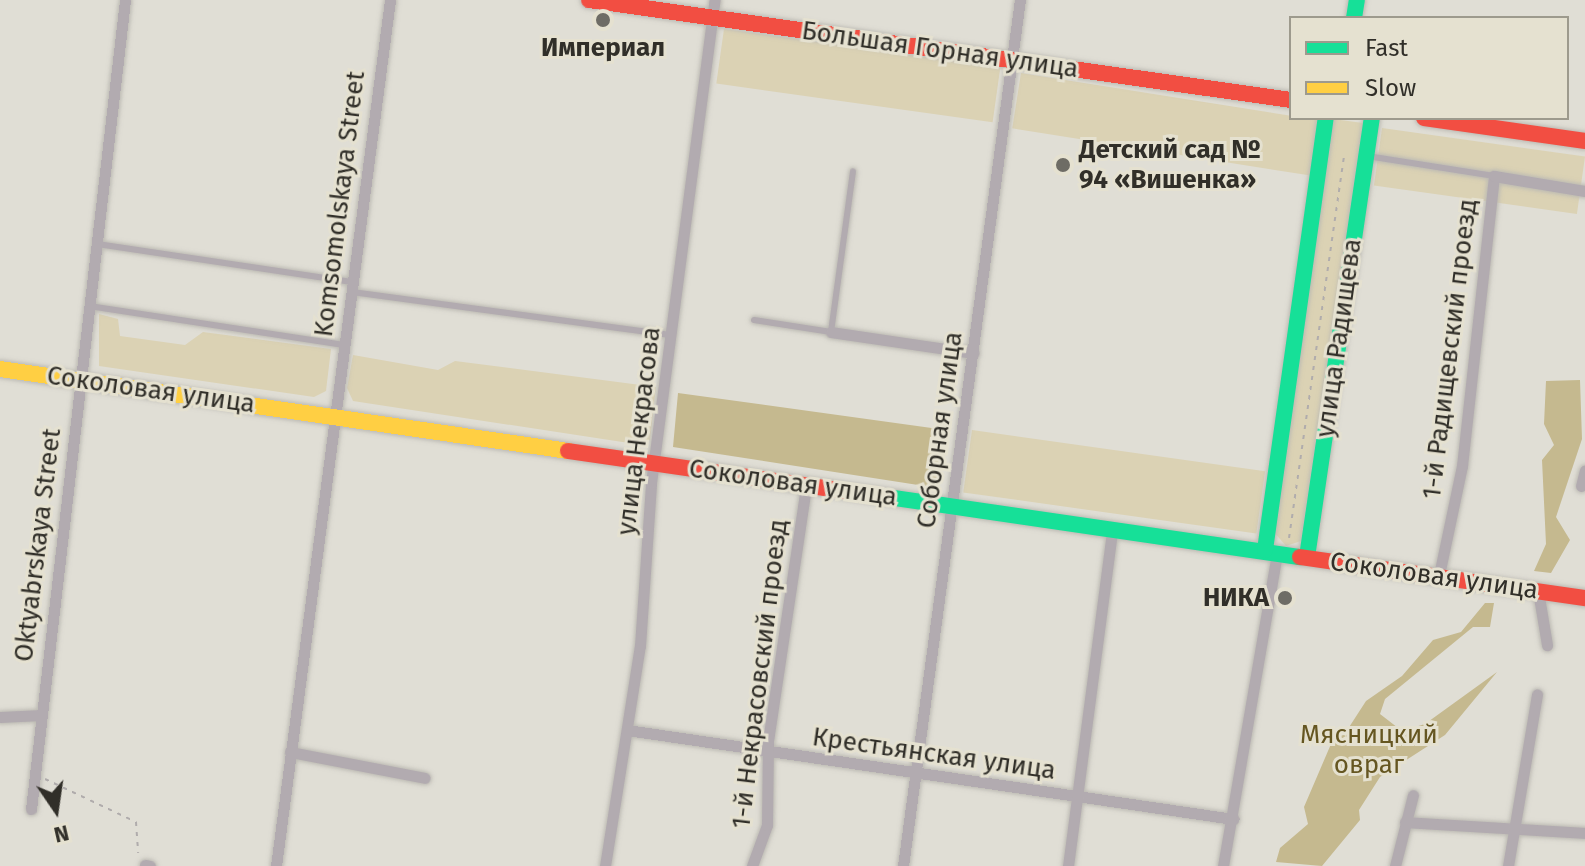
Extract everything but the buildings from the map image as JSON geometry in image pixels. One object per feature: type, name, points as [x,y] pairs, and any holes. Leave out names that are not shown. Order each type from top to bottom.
[{"type":"main road","name":"Большая Горная улица","points":[[589,0],[1289,100]]},
{"type":"main road","name":"улица Радищева","points":[[1271,551],[1326,120]]},
{"type":"main road","name":"улица Радищева","points":[[1307,557],[1372,120]]},
{"type":"main road","points":[[1438,120],[1585,141]]},
{"type":"main road","name":"Соколовая улица","points":[[0,369],[1585,598]]},
{"type":"street","name":"Oktyabrskaya Street","points":[[31,809],[125,0]]},
{"type":"street","name":"Komsomolskaya Street","points":[[276,866],[390,0]]},
{"type":"street","name":"улица Некрасова","points":[[605,866],[627,730],[655,463],[715,0]]},
{"type":"street","name":"Соборная улица","points":[[903,866],[918,776],[951,505],[1020,0]]},
{"type":"street","points":[[1494,176],[1585,191]]},
{"type":"street","name":"1-й Радищевский проезд","points":[[1439,575],[1462,466],[1494,176]]},
{"type":"street","points":[[831,332],[973,353]]},
{"type":"street","points":[[1581,486],[1585,470]]},
{"type":"street","name":"1-й Некрасовский проезд","points":[[752,866],[767,825],[767,753],[806,486]]},
{"type":"street","points":[[1068,866],[1112,530]]},
{"type":"street","name":"улица Радищева","points":[[1223,866],[1233,819],[1271,551]]},
{"type":"street","points":[[1538,591],[1547,645]]},
{"type":"street","points":[[1508,866],[1537,694]]},
{"type":"street","points":[[0,717],[42,715]]},
{"type":"street","name":"Крестьянская улица","points":[[627,730],[918,776],[1233,819]]},
{"type":"street","points":[[290,752],[425,778]]},
{"type":"street","points":[[1395,866],[1413,795]]},
{"type":"street","points":[[1405,822],[1585,833]]},
{"type":"lane","points":[[1366,156],[1494,176]]},
{"type":"lane","points":[[754,320],[831,332],[853,171]]},
{"type":"lane","points":[[97,244],[352,287],[672,335]]},
{"type":"lane","points":[[89,306],[344,345]]},
{"type":"path","points":[[1321,151],[1366,156]]},
{"type":"path","points":[[1289,538],[1344,154]]},
{"type":"path","points":[[36,775],[136,822],[135,848],[147,865]]},
{"type":"shaded area","points":[[724,29],[1000,68],[993,122],[716,83]]},
{"type":"shaded area","points":[[1021,73],[1289,115],[1289,120],[1319,120],[1311,176],[1012,128]]},
{"type":"shaded area","points":[[1333,120],[1363,123],[1301,541],[1286,546],[1274,532]]},
{"type":"shaded area","points":[[1382,128],[1585,157],[1577,214],[1374,185]]},
{"type":"shaded area","points":[[99,314],[118,319],[120,336],[185,345],[203,332],[331,349],[326,391],[314,397],[99,366]]},
{"type":"shaded area","points":[[353,355],[438,370],[455,361],[656,387],[650,440],[642,445],[353,401],[347,388]]},
{"type":"shaded area","points":[[972,430],[1265,471],[1256,534],[963,492]]},
{"type":"green space","points":[[1580,380],[1582,439],[1556,517],[1570,540],[1551,573],[1534,571],[1546,544],[1542,460],[1554,445],[1544,424],[1546,381]]},
{"type":"green space","points":[[678,393],[946,430],[940,480],[931,487],[673,447]]},
{"type":"green space","name":"Мясницкий овраг","points":[[1485,603],[1494,603],[1490,627],[1473,627],[1385,699],[1380,714],[1402,731],[1425,724],[1497,672],[1445,735],[1380,777],[1359,810],[1360,820],[1322,866],[1276,862],[1280,848],[1308,824],[1304,807],[1334,737],[1344,735],[1366,701],[1402,676],[1433,640],[1461,632]]},
{"type":"traffic: fast","points":[[1354,16],[1357,0]]},
{"type":"traffic: fast","points":[[1265,550],[1326,120]]},
{"type":"traffic: fast","points":[[1307,557],[1372,120]]},
{"type":"traffic: fast","points":[[881,496],[1300,557]]},
{"type":"traffic: slow","points":[[0,369],[568,451]]},
{"type":"traffic: jam","points":[[589,0],[1289,100]]},
{"type":"traffic: jam","points":[[1438,120],[1585,141]]},
{"type":"traffic: jam","points":[[568,451],[881,496]]},
{"type":"traffic: jam","points":[[1300,557],[1585,598]]},
{"type":"place","name":"Империал","points":[[603,20]]},
{"type":"place","name":"Детский сад № 94 «Вишенка»","points":[[1063,165]]},
{"type":"place","name":"НИКА","points":[[1285,598]]}]
